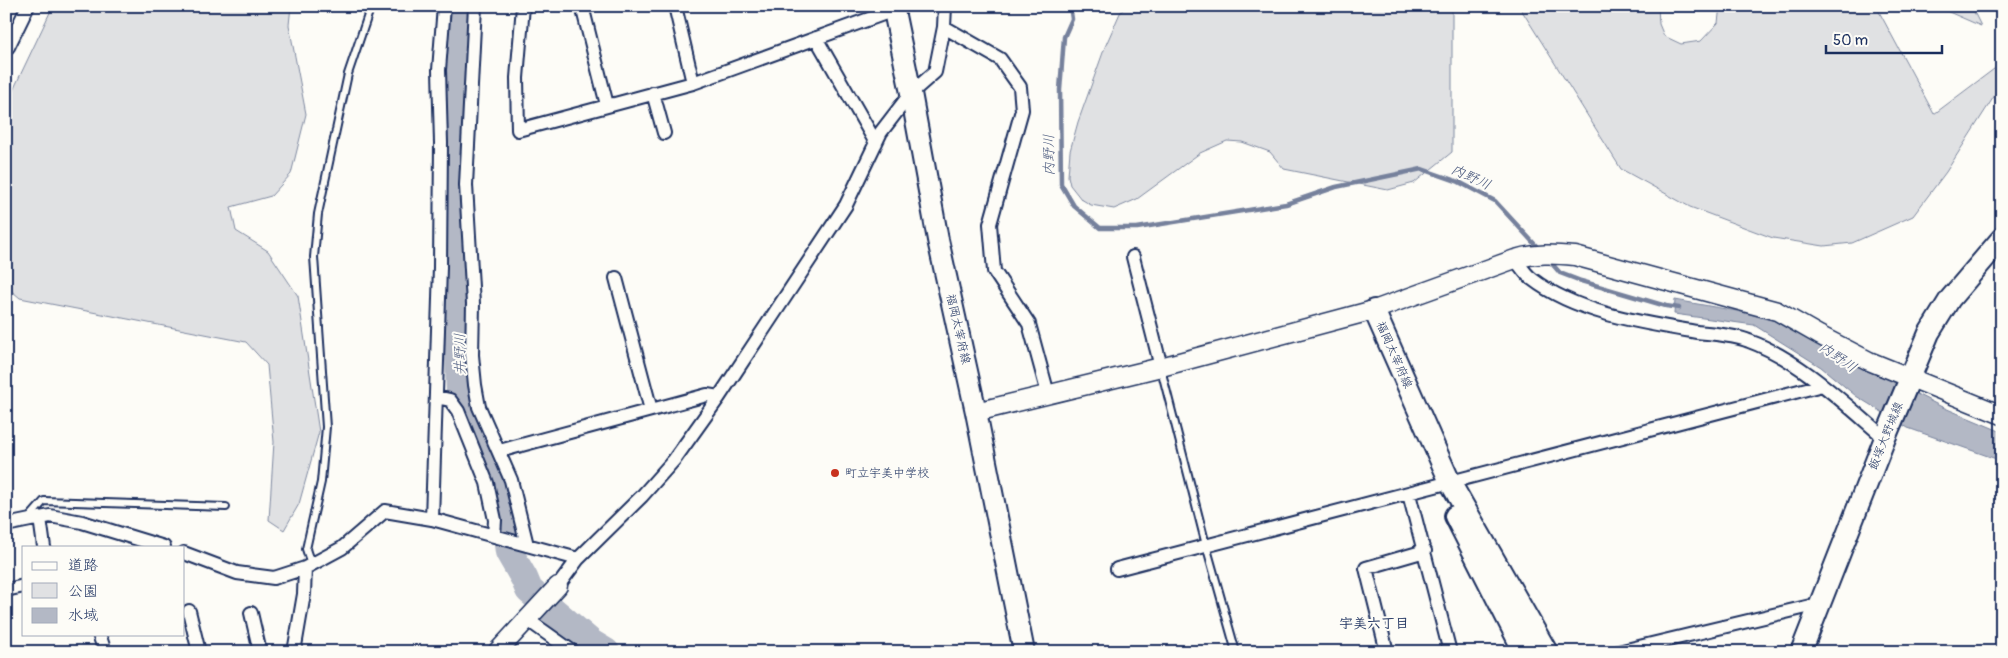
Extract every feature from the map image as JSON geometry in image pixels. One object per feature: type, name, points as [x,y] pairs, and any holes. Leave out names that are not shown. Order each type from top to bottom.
[{"type":"main road","name":"福岡太宰府線","points":[[894,8],[938,240],[976,412],[1024,652]]},
{"type":"main road","name":"飯塚大野城線","points":[[1801,652],[1886,436],[1929,333],[1950,299],[2002,238]]},
{"type":"main road","name":"福岡太宰府線","points":[[1374,310],[1444,483],[1524,652]]},
{"type":"main road","name":"福岡太宰府線","points":[[1444,483],[1547,652]]},
{"type":"street","points":[[6,46],[8,47],[28,6]]},
{"type":"street","points":[[432,519],[441,143],[439,70],[444,6]]},
{"type":"street","points":[[475,6],[466,185],[474,304],[472,355],[474,385],[479,407],[511,480],[527,545]]},
{"type":"street","points":[[523,6],[517,78],[518,130],[693,82],[894,8]]},
{"type":"street","points":[[582,6],[607,106]]},
{"type":"street","points":[[675,6],[693,82]]},
{"type":"street","points":[[497,652],[558,586],[578,559],[636,502],[674,460],[719,397],[846,204],[881,132],[911,93],[935,72],[944,27],[945,6]]},
{"type":"street","points":[[944,27],[1000,59],[1020,87],[1022,110],[990,224],[994,271],[1029,324],[1048,394]]},
{"type":"street","points":[[816,38],[876,143]]},
{"type":"street","points":[[653,93],[664,133]]},
{"type":"street","points":[[1133,256],[1161,367]]},
{"type":"street","points":[[976,412],[1161,367],[1374,310],[1522,257],[1575,256],[1777,311],[1906,387],[2002,415]]},
{"type":"street","points":[[1522,257],[1530,278],[1562,299],[1599,311],[1660,326],[1748,340],[1774,352],[1822,385],[1886,436]]},
{"type":"street","points":[[616,278],[651,410]]},
{"type":"street","points":[[1117,569],[1822,385]]},
{"type":"street","points":[[503,450],[707,394],[719,397]]},
{"type":"street","points":[[436,396],[450,400],[458,411],[487,483],[495,520],[494,536]]},
{"type":"street","points":[[1409,494],[1450,652]]},
{"type":"street","points":[[185,553],[237,573],[274,578],[308,566],[342,548],[385,510],[432,519],[578,559]]},
{"type":"street","points":[[6,525],[50,516],[82,522],[161,546]]},
{"type":"street","points":[[40,518],[44,546]]},
{"type":"street","points":[[1387,652],[1366,568],[1425,551]]},
{"type":"street","points":[[294,652],[308,566]]},
{"type":"street","points":[[6,590],[22,586]]},
{"type":"street","points":[[1618,652],[1819,604]]},
{"type":"street","points":[[189,611],[199,652]]},
{"type":"street","points":[[250,613],[260,652]]},
{"type":"street","points":[[528,620],[573,652]]},
{"type":"street","points":[[100,636],[105,652]]},
{"type":"lane","points":[[308,566],[306,549],[321,482],[326,428],[314,257],[318,214],[348,74],[371,6]]},
{"type":"lane","points":[[1161,367],[1206,545],[1236,652]]},
{"type":"lane","points":[[26,521],[44,501],[226,507]]},
{"type":"green space","points":[[53,6],[291,6],[289,25],[306,114],[291,174],[271,196],[231,207],[236,231],[268,251],[298,296],[319,432],[299,504],[284,530],[269,520],[274,442],[267,365],[246,342],[20,298],[6,286],[6,102]]},
{"type":"green space","points":[[1126,6],[1452,6],[1452,152],[1414,183],[1388,190],[1284,169],[1270,152],[1242,142],[1227,141],[1200,153],[1137,199],[1114,209],[1091,205],[1081,199],[1070,185],[1068,176],[1070,151],[1078,122],[1105,47],[1120,13]]},
{"type":"green space","points":[[1519,6],[1658,6],[1659,24],[1664,36],[1681,44],[1701,41],[1718,23],[1720,6],[1876,6],[1934,114],[2002,63],[2002,84],[1946,172],[1913,216],[1852,243],[1824,246],[1773,238],[1690,207],[1621,169]]},
{"type":"green space","points":[[1935,6],[1971,6],[1981,26]]},
{"type":"water","points":[[1675,300],[1765,316],[1940,406],[2002,432],[2002,461],[1908,428],[1856,396],[1821,367],[1754,325],[1674,314]]},
{"type":"waterway","name":"井野川","points":[[459,6],[455,181],[459,214],[458,321],[460,395],[488,458],[504,515],[509,552],[529,590],[591,643],[606,652]]},
{"type":"waterway","name":"内野川","points":[[1070,6],[1072,19],[1064,37],[1060,90],[1061,184],[1074,206],[1100,228],[1137,228],[1286,204],[1336,187],[1422,169],[1459,182],[1495,201],[1540,250]]},
{"type":"waterway","name":"内野川","points":[[1548,259],[1560,273],[1581,281],[1666,306],[1679,308]]},
{"type":"place","name":"町立宇美中学校","points":[[835,473]]},
{"type":"district","name":"宇美六丁目","points":[[1374,623]]}]
